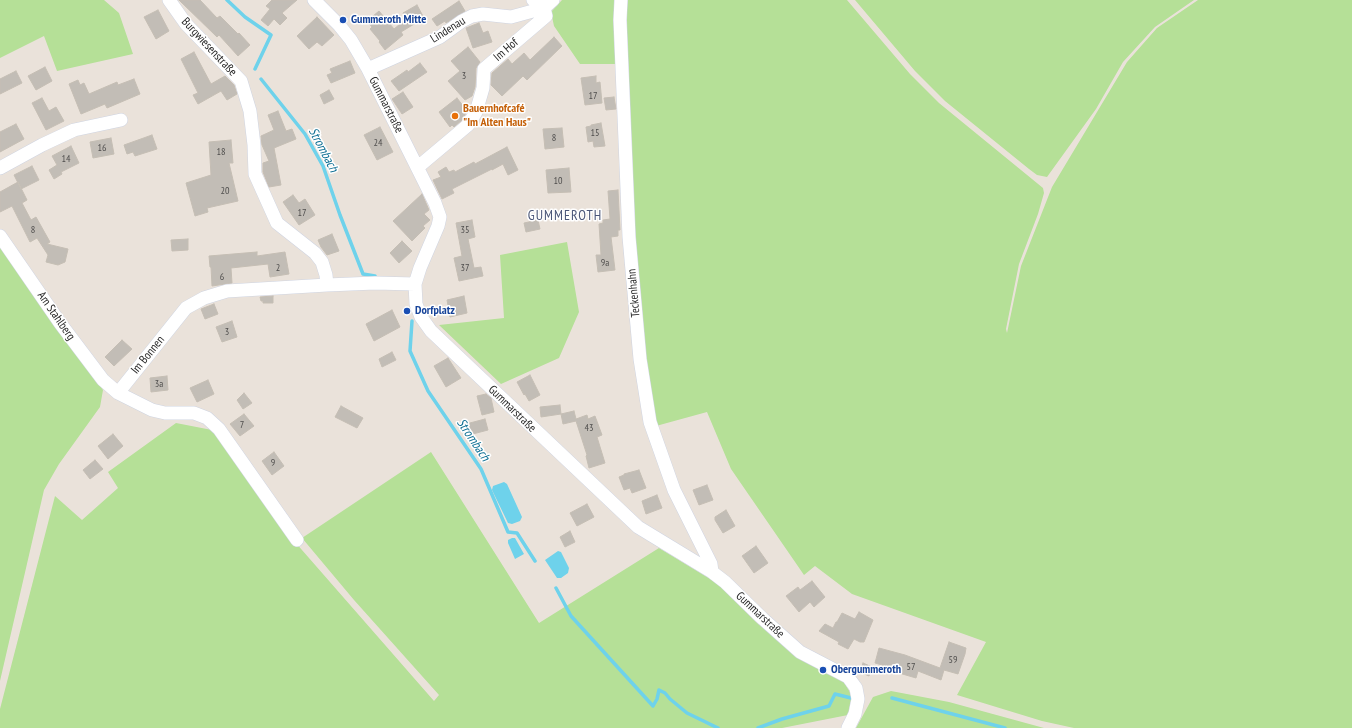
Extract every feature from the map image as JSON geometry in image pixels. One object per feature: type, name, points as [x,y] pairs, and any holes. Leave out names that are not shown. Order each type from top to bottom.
[{"type":"street","name":"Burgwiesenstraße","points":[[169,0],[186,24],[241,81],[250,111],[254,145],[255,174],[277,223],[315,253],[322,262],[327,285]]},
{"type":"street","name":"Gummarstraße","points":[[314,0],[351,40],[368,69],[436,203],[440,217],[438,226],[420,268],[415,284],[416,304],[421,318],[431,331],[638,527],[712,572],[725,582],[800,652],[848,677],[856,688],[858,699],[855,714],[848,728]]},
{"type":"street","points":[[533,0],[548,4]]},
{"type":"street","name":"Teckenhahn","points":[[621,0],[620,20],[629,237],[640,359],[650,422],[674,490],[710,564],[712,572]]},
{"type":"street","name":"Lindenau","points":[[368,69],[440,37],[462,21],[472,16],[483,14],[510,17],[548,4]]},
{"type":"street","name":"Im Hof","points":[[418,167],[468,125],[476,112],[483,88],[484,69],[546,16],[548,4]]},
{"type":"street","points":[[0,168],[42,145],[74,130],[121,120]]},
{"type":"street","name":"Am Stahlberg","points":[[0,236],[60,324],[103,380],[118,393]]},
{"type":"street","name":"Im Bonnen","points":[[118,393],[186,308],[204,298],[227,291],[375,283],[415,284]]},
{"type":"street","points":[[118,393],[152,410],[165,413],[194,413],[207,418],[219,429],[297,540]]},
{"type":"green space","points":[[0,0],[104,0],[119,13],[133,54],[57,71],[44,36],[0,58]]},
{"type":"green space","points":[[562,0],[616,0],[615,64],[580,64],[554,26],[551,12]]},
{"type":"green space","points":[[625,0],[847,0],[910,74],[939,103],[1043,188],[1044,193],[1038,214],[1019,264],[1006,329],[1007,333],[1021,266],[1052,187],[1127,62],[1157,28],[1198,0],[1352,0],[1352,728],[1074,728],[1042,721],[957,695],[986,642],[852,594],[815,566],[804,575],[731,469],[707,412],[656,426],[644,359],[634,238]]},
{"type":"green space","points":[[855,0],[1194,0],[1155,27],[1123,62],[1096,109],[1047,177],[1037,175],[945,101],[915,71]]},
{"type":"green space","points":[[567,242],[579,312],[559,358],[501,384],[439,325],[504,318],[500,255]]},
{"type":"green space","points":[[0,245],[103,390],[100,407],[59,464],[44,490],[0,681]]},
{"type":"green space","points":[[176,423],[212,430],[295,542],[434,701],[439,695],[354,600],[302,538],[431,452],[539,623],[659,548],[717,583],[755,621],[800,659],[843,680],[852,696],[848,715],[782,728],[0,728],[0,709],[55,496],[82,520],[118,488],[108,472]]},
{"type":"green space","points":[[891,691],[949,702],[1044,728],[856,728],[873,697]]},
{"type":"water","points":[[504,482],[507,484],[522,517],[520,521],[512,524],[508,523],[492,490],[493,486]]},
{"type":"water","points":[[515,538],[524,554],[515,559],[508,543],[508,540]]},
{"type":"water","points":[[558,551],[561,552],[569,568],[568,573],[561,578],[557,578],[545,560]]},
{"type":"building","points":[[179,0],[200,0],[217,18],[220,16],[250,45],[238,56],[219,35],[217,37]]},
{"type":"building","points":[[272,0],[297,0],[282,13],[287,18],[280,25],[274,19],[268,26],[261,20],[270,9],[266,6]]},
{"type":"building","points":[[459,1],[465,11],[446,23],[445,21],[437,26],[432,19]]},
{"type":"building","points":[[417,5],[424,18],[401,32],[403,35],[385,50],[370,29],[372,27],[367,21],[379,11],[394,29],[406,19],[403,13]]},
{"type":"building","points":[[158,10],[169,31],[156,39],[144,17]]},
{"type":"building","points":[[317,17],[334,35],[322,46],[317,42],[309,49],[297,36]]},
{"type":"building","points":[[479,23],[483,33],[488,31],[492,42],[473,48],[466,28]]},
{"type":"building","points":[[554,37],[562,46],[527,80],[523,76],[502,96],[491,85],[492,73],[508,59],[512,64],[524,53],[530,60]]},
{"type":"building","points":[[468,47],[480,62],[476,68],[475,87],[472,96],[465,100],[448,81],[460,71],[451,61]]},
{"type":"building","points":[[194,52],[211,84],[225,76],[234,85],[237,94],[227,100],[221,91],[198,104],[193,95],[198,93],[181,59]]},
{"type":"building","points":[[350,61],[355,73],[331,83],[327,75],[332,73],[330,69]]},
{"type":"building","points":[[420,63],[427,72],[399,91],[391,81],[407,70],[408,72]]},
{"type":"building","points":[[45,67],[52,81],[36,90],[28,76]]},
{"type":"building","points":[[16,71],[22,83],[0,94],[0,79]]},
{"type":"building","points":[[596,76],[596,83],[600,82],[602,103],[585,105],[581,78]]},
{"type":"building","points":[[134,79],[140,94],[107,108],[105,104],[81,114],[69,84],[78,80],[80,85],[84,83],[89,94],[117,82],[118,85]]},
{"type":"building","points":[[329,90],[334,99],[324,104],[320,95]]},
{"type":"building","points":[[403,92],[413,107],[402,114],[392,99]]},
{"type":"building","points":[[614,97],[616,109],[606,110],[604,98]]},
{"type":"building","points":[[42,98],[49,111],[56,107],[64,121],[46,130],[32,103]]},
{"type":"building","points":[[457,98],[467,111],[462,120],[454,127],[452,125],[450,127],[439,112]]},
{"type":"building","points":[[278,111],[286,131],[292,129],[296,139],[274,148],[281,185],[269,187],[263,172],[263,163],[269,161],[262,145],[261,136],[274,130],[268,115]]},
{"type":"building","points":[[601,123],[605,146],[594,147],[593,141],[588,142],[586,127]]},
{"type":"building","points":[[16,124],[24,139],[0,152],[0,132]]},
{"type":"building","points":[[380,127],[393,152],[377,160],[364,135]]},
{"type":"building","points":[[562,128],[564,147],[545,149],[543,129]]},
{"type":"building","points":[[152,135],[157,149],[135,156],[133,152],[127,154],[124,145]]},
{"type":"building","points":[[111,138],[114,154],[93,158],[90,142]]},
{"type":"building","points":[[231,140],[233,163],[229,163],[238,201],[207,208],[208,212],[195,216],[186,183],[211,175],[209,142]]},
{"type":"building","points":[[71,146],[79,163],[61,172],[62,174],[54,179],[49,170],[57,165],[52,156]]},
{"type":"building","points":[[507,147],[518,170],[508,175],[503,164],[452,189],[454,193],[442,199],[433,180],[441,177],[438,172],[446,167],[449,172],[454,170],[455,172],[474,162],[475,164]]},
{"type":"building","points":[[32,166],[39,180],[21,189],[14,175]]},
{"type":"building","points":[[569,168],[571,192],[548,193],[546,170]]},
{"type":"building","points":[[18,182],[27,200],[22,203],[31,220],[36,217],[50,242],[47,244],[68,249],[65,262],[58,265],[46,262],[48,255],[37,238],[30,242],[12,206],[0,212],[0,192]]},
{"type":"building","points":[[618,190],[620,230],[618,230],[618,236],[611,237],[615,270],[598,272],[596,255],[601,255],[599,224],[603,223],[603,220],[610,219],[608,191]]},
{"type":"building","points":[[422,194],[429,210],[424,214],[430,220],[423,226],[425,228],[412,241],[393,221]]},
{"type":"building","points":[[293,195],[299,203],[305,199],[315,215],[299,225],[283,202]]},
{"type":"building","points":[[472,220],[475,237],[468,239],[474,268],[481,267],[483,276],[459,281],[454,258],[462,256],[456,223]]},
{"type":"building","points":[[538,220],[540,229],[526,232],[524,223]]},
{"type":"building","points":[[332,234],[339,251],[327,255],[318,240]]},
{"type":"building","points":[[188,239],[188,250],[172,251],[171,240]]},
{"type":"building","points":[[402,241],[412,251],[399,263],[390,253]]},
{"type":"building","points":[[257,252],[257,256],[285,252],[289,274],[270,277],[268,264],[231,268],[232,283],[212,286],[209,256]]},
{"type":"building","points":[[273,296],[273,303],[263,303],[260,297]]},
{"type":"building","points":[[464,296],[467,313],[450,317],[447,300]]},
{"type":"building","points":[[214,304],[218,314],[205,319],[201,309]]},
{"type":"building","points":[[392,310],[400,327],[374,341],[366,324]]},
{"type":"building","points":[[232,321],[237,337],[222,342],[216,327]]},
{"type":"building","points":[[122,340],[132,349],[114,366],[105,357]]},
{"type":"building","points":[[392,352],[396,360],[382,367],[379,359]]},
{"type":"building","points":[[448,358],[461,378],[446,387],[434,366]]},
{"type":"building","points":[[530,375],[540,395],[529,401],[517,382]]},
{"type":"building","points":[[167,376],[168,390],[151,392],[150,378]]},
{"type":"building","points":[[208,380],[214,394],[197,402],[190,388]]},
{"type":"building","points":[[244,393],[252,403],[243,409],[237,400]]},
{"type":"building","points":[[486,394],[491,398],[494,412],[482,415],[477,396]]},
{"type":"building","points":[[560,405],[561,414],[541,417],[540,407]]},
{"type":"building","points":[[341,406],[363,418],[357,428],[335,417]]},
{"type":"building","points":[[574,411],[576,419],[587,415],[588,419],[595,416],[602,435],[597,437],[605,463],[589,468],[587,455],[576,421],[563,424],[561,414]]},
{"type":"building","points":[[244,414],[254,426],[240,436],[230,424]]},
{"type":"building","points":[[485,419],[488,430],[469,435],[466,424]]},
{"type":"building","points":[[113,434],[123,446],[108,459],[98,446]]},
{"type":"building","points":[[274,452],[284,466],[272,475],[262,461]]},
{"type":"building","points":[[95,460],[103,469],[90,479],[83,470]]},
{"type":"building","points":[[639,470],[646,488],[632,493],[630,488],[624,490],[619,477]]},
{"type":"building","points":[[707,485],[713,500],[699,505],[693,490]]},
{"type":"building","points":[[657,495],[662,508],[646,514],[642,501]]},
{"type":"building","points":[[587,504],[594,517],[577,526],[570,513]]},
{"type":"building","points":[[726,510],[735,526],[723,533],[715,520],[715,517]]},
{"type":"building","points":[[570,531],[575,542],[565,547],[560,537]]},
{"type":"building","points":[[756,546],[768,563],[754,573],[742,556]]},
{"type":"building","points":[[812,581],[825,597],[814,607],[810,602],[799,612],[786,596],[798,587],[800,590]]},
{"type":"building","points":[[859,612],[873,620],[864,642],[854,639],[848,649],[838,644],[839,642],[819,631],[825,624],[833,628],[842,613],[855,619]]},
{"type":"building","points":[[949,642],[966,648],[965,654],[958,674],[944,670],[941,680],[918,671],[916,678],[899,673],[900,670],[875,663],[879,648],[905,655],[940,668]]},
{"type":"building","points":[[863,663],[872,667],[869,676],[860,672]]},
{"type":"waterway","name":"Strombach","points":[[227,0],[245,17],[271,35],[255,69]]},
{"type":"waterway","name":"Strombach","points":[[261,79],[305,134],[323,166],[363,274],[375,276]]},
{"type":"waterway","name":"Strombach","points":[[412,321],[410,351],[428,391],[481,469],[508,532],[517,533],[535,561]]},
{"type":"waterway","name":"Strombach","points":[[556,588],[571,616],[653,706],[657,699],[659,690],[665,693],[687,713],[718,728]]},
{"type":"waterway","points":[[758,728],[782,719],[829,706],[835,694],[851,698]]},
{"type":"waterway","points":[[892,698],[1005,728]]},
{"type":"place","name":"Gummeroth Mitte","points":[[343,20]]},
{"type":"place","name":"Bauernhofcafé \"Im Alten Haus\"","points":[[455,116]]},
{"type":"place","name":"Dorfplatz","points":[[407,311]]},
{"type":"place","name":"Obergummeroth","points":[[823,670]]},
{"type":"district","name":"GUMMEROTH","points":[[565,216]]}]
